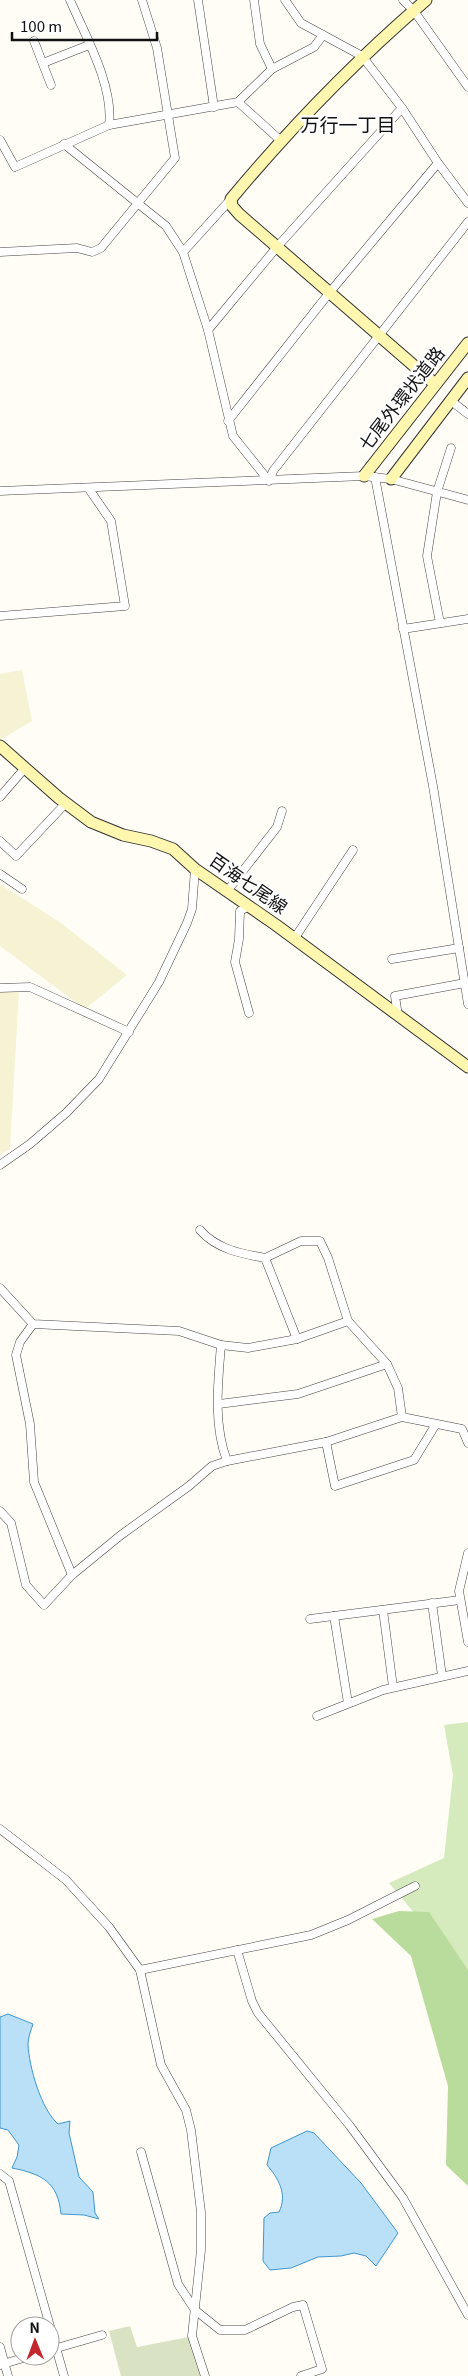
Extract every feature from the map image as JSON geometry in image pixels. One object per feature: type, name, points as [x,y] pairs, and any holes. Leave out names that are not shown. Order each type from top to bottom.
[{"type":"street","points":[[70,0],[106,90],[110,115],[109,125]]},
{"type":"street","points":[[0,252],[77,248],[92,252],[101,248],[175,158],[157,48],[142,0]]},
{"type":"street","points":[[198,0],[214,107]]},
{"type":"street","points":[[254,0],[260,44],[272,69]]},
{"type":"street","points":[[285,0],[301,23],[362,56],[402,108],[438,163],[468,203]]},
{"type":"street","points":[[403,0],[414,11],[468,87]]},
{"type":"street","points":[[182,252],[280,140],[362,56],[426,0]]},
{"type":"street","points":[[0,140],[9,160],[15,167],[109,125],[238,102],[272,69],[314,46],[323,36]]},
{"type":"street","points":[[34,41],[51,85]]},
{"type":"street","points":[[43,63],[89,46]]},
{"type":"street","points":[[238,102],[280,140]]},
{"type":"street","points":[[208,330],[277,247],[402,108]]},
{"type":"street","points":[[64,144],[166,226],[182,252],[208,330],[233,436],[269,481]]},
{"type":"street","points":[[228,420],[330,292],[438,163]]},
{"type":"street","points":[[231,198],[232,206],[239,214],[435,384]]},
{"type":"street","points":[[269,481],[273,471],[468,222]]},
{"type":"street","name":"七尾外環状道路","points":[[370,477],[435,384],[468,343]]},
{"type":"street","points":[[392,479],[468,378]]},
{"type":"street","points":[[450,400],[468,414]]},
{"type":"street","points":[[440,623],[427,556],[437,492],[451,448]]},
{"type":"street","points":[[370,477],[403,629],[433,786],[468,1004]]},
{"type":"street","points":[[0,491],[370,477],[392,479],[468,500]]},
{"type":"street","points":[[0,616],[125,606],[111,521],[89,489]]},
{"type":"street","points":[[403,629],[468,618]]},
{"type":"street","name":"百海七尾線","points":[[0,746],[91,822],[123,835],[151,841],[173,849],[196,869],[294,938],[468,1067]]},
{"type":"street","points":[[0,797],[25,768]]},
{"type":"street","points":[[0,841],[16,856],[66,803]]},
{"type":"street","points":[[228,890],[277,827],[282,811]]},
{"type":"street","points":[[294,938],[353,850]]},
{"type":"street","points":[[0,1165],[30,1144],[66,1113],[99,1079],[159,982],[187,923],[192,909],[196,869]]},
{"type":"street","points":[[0,874],[22,889]]},
{"type":"street","points":[[248,1013],[234,962],[239,939],[240,911],[249,906]]},
{"type":"street","points":[[392,960],[459,948]]},
{"type":"street","points":[[398,1016],[395,996],[465,983]]},
{"type":"street","points":[[0,988],[30,987],[129,1032]]},
{"type":"street","points":[[200,1230],[207,1238],[237,1253],[265,1258],[301,1241],[320,1241],[328,1258],[348,1321],[387,1364],[398,1388],[402,1417]]},
{"type":"street","points":[[265,1258],[297,1339]]},
{"type":"street","points":[[0,1288],[33,1324],[179,1331],[221,1345],[248,1348],[297,1339],[348,1321]]},
{"type":"street","points":[[33,1324],[20,1342],[16,1355],[30,1424],[32,1470],[34,1482],[72,1575]]},
{"type":"street","points":[[221,1345],[220,1442],[227,1461]]},
{"type":"street","points":[[219,1404],[298,1394],[387,1364]]},
{"type":"street","points":[[0,1511],[11,1523],[26,1585],[44,1605],[72,1575],[121,1535],[189,1486],[212,1466],[227,1461],[326,1442],[402,1417],[462,1429]]},
{"type":"street","points":[[462,1429],[468,1423]]},
{"type":"street","points":[[326,1442],[335,1486],[414,1460],[436,1424]]},
{"type":"street","points":[[462,1429],[468,1443]]},
{"type":"street","points":[[468,1553],[459,1591],[468,1642]]},
{"type":"street","points":[[310,1619],[460,1600]]},
{"type":"street","points":[[432,1603],[442,1676]]},
{"type":"street","points":[[383,1610],[393,1687]]},
{"type":"street","points":[[334,1616],[348,1703]]},
{"type":"street","points":[[317,1716],[393,1687],[468,1671]]},
{"type":"street","points":[[0,1829],[66,1880],[109,1927],[140,1970],[161,2065],[186,2110],[191,2130],[201,2212],[200,2250],[192,2336],[205,2376]]},
{"type":"street","points":[[140,1970],[311,1936],[348,1920],[415,1886]]},
{"type":"street","points":[[237,1950],[252,2001],[258,2013],[350,2126],[403,2198],[468,2315]]},
{"type":"street","points":[[142,2152],[178,2284],[195,2310],[220,2330],[245,2330],[293,2307],[303,2305],[323,2373],[301,2376]]},
{"type":"street","points":[[0,2174],[9,2182],[44,2316]]},
{"type":"street","points":[[60,2347],[102,2335]]},
{"type":"street","points":[[0,2347],[2,2364],[8,2376]]},
{"type":"shaded area","points":[[22,670],[32,721],[0,740],[0,674]]},
{"type":"shaded area","points":[[0,884],[61,923],[127,975],[85,1009],[0,946]]},
{"type":"shaded area","points":[[19,991],[10,1149],[0,1154],[0,992]]},
{"type":"green space","points":[[468,1722],[468,1998],[438,1941],[389,1883],[444,1858],[453,1775],[444,1725]]},
{"type":"green space","points":[[399,1911],[429,1912],[468,1970],[468,2186],[446,2165],[448,2086],[411,1956],[372,1919]]},
{"type":"green space","points":[[130,2326],[137,2347],[189,2337],[201,2376],[121,2376],[109,2331]]},
{"type":"water","points":[[8,2014],[33,2024],[28,2044],[37,2087],[46,2108],[58,2124],[70,2121],[69,2133],[79,2177],[93,2192],[95,2213],[99,2219],[84,2215],[61,2214],[56,2194],[47,2181],[32,2173],[12,2168],[17,2157],[19,2145],[8,2130],[0,2128],[0,2017]]},
{"type":"water","points":[[307,2131],[314,2133],[361,2183],[398,2233],[376,2266],[366,2256],[354,2253],[341,2256],[318,2257],[291,2268],[270,2270],[263,2261],[264,2218],[270,2213],[279,2212],[282,2205],[282,2193],[278,2181],[267,2165],[271,2148]]},
{"type":"district","name":"万行一丁目","points":[[348,125]]}]
